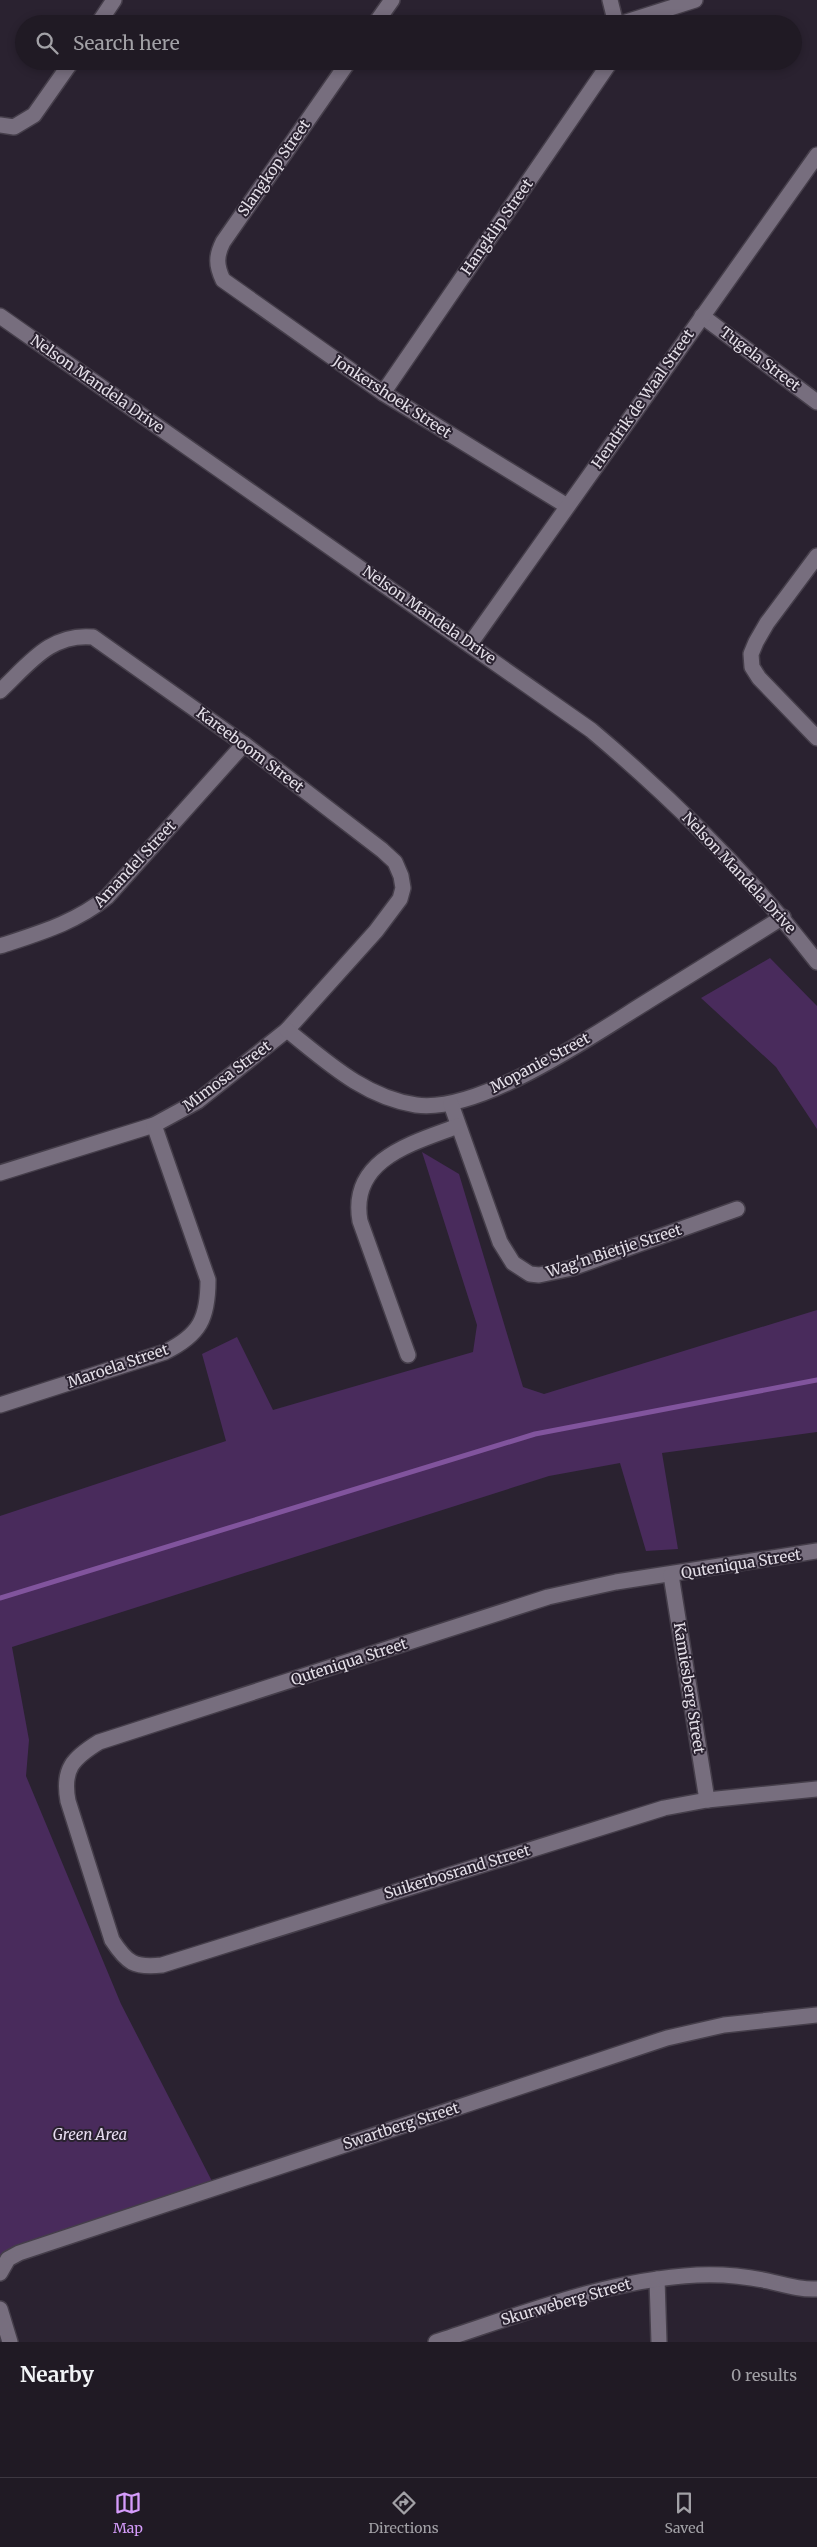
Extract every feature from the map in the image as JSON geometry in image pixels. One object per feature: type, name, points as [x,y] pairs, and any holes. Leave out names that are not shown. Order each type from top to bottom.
[{"type":"street","points":[[104,15],[114,0]]},
{"type":"street","points":[[381,15],[392,0]]},
{"type":"street","points":[[610,0],[614,15]]},
{"type":"street","points":[[638,15],[657,6],[695,0]]},
{"type":"street","points":[[7,126],[34,115],[66,70]]},
{"type":"street","name":"Slangkop Street","points":[[223,280],[217,267],[217,254],[222,242],[343,70]]},
{"type":"street","name":"Hangklip Street","points":[[383,393],[605,70]]},
{"type":"street","name":"Hendrik de Waal Street","points":[[470,644],[817,155]]},
{"type":"street","name":"Jonkershoek Street","points":[[223,280],[383,393],[567,506]]},
{"type":"street","name":"Nelson Mandela Drive","points":[[0,316],[591,730],[642,772],[693,821],[783,917],[817,962]]},
{"type":"street","name":"Tugela Street","points":[[702,316],[817,402]]},
{"type":"street","points":[[817,556],[767,623],[751,654],[752,667],[759,678],[817,738]]},
{"type":"street","name":"Kareeboom Street","points":[[0,690],[41,652],[66,638],[93,637],[103,642],[244,744],[382,850],[394,862],[401,876],[403,888],[400,898]]},
{"type":"street","name":"Amandel Street","points":[[0,946],[71,922],[96,906],[244,744]]},
{"type":"street","name":"Mimosa Street","points":[[0,1173],[154,1125],[198,1101],[287,1030],[376,931],[400,898]]},
{"type":"street","name":"Mopanie Street","points":[[287,1030],[363,1088],[381,1096],[418,1105],[451,1104],[479,1096],[560,1056],[783,917]]},
{"type":"street","name":"Wag'n Bietjie Street","points":[[451,1104],[500,1242],[513,1263],[530,1274],[552,1274],[572,1268],[737,1210]]},
{"type":"street","name":"Maroela Street","points":[[0,1405],[165,1352],[190,1336],[202,1322],[208,1300],[208,1280],[154,1125]]},
{"type":"street","points":[[408,1355],[360,1221],[358,1206],[360,1194],[370,1174],[380,1162],[391,1154],[403,1146],[458,1126]]},
{"type":"street","name":"Quteniqua Street","points":[[112,1940],[68,1801],[65,1785],[73,1761],[99,1742],[548,1597],[616,1582],[672,1575],[817,1551]]},
{"type":"street","name":"Kamiesberg Street","points":[[672,1575],[707,1800]]},
{"type":"street","name":"Suikerbosrand Street","points":[[112,1940],[122,1956],[131,1963],[145,1967],[162,1965],[664,1808],[707,1800],[817,1789]]},
{"type":"street","name":"Swartberg Street","points":[[0,2274],[8,2260],[19,2253],[668,2038],[724,2025],[817,2015]]},
{"type":"street","name":"Skurweberg Street","points":[[436,2342],[590,2292],[618,2285],[658,2279],[732,2275],[788,2286],[817,2289]]},
{"type":"street","points":[[658,2279],[659,2342]]},
{"type":"street","points":[[1,2313],[10,2342]]},
{"type":"green space","points":[[770,958],[817,1006],[817,1129],[776,1067],[701,998]]},
{"type":"green space","name":"Green Area","points":[[422,1152],[459,1174],[523,1387],[544,1394],[817,1310],[817,1432],[662,1453],[678,1549],[646,1551],[620,1463],[549,1476],[12,1647],[29,1740],[26,1776],[121,2004],[215,2187],[0,2265],[0,1516],[226,1441],[202,1354],[237,1337],[273,1410],[473,1352],[477,1325]]},
{"type":"waterway","points":[[0,1598],[535,1434],[817,1380]]}]
